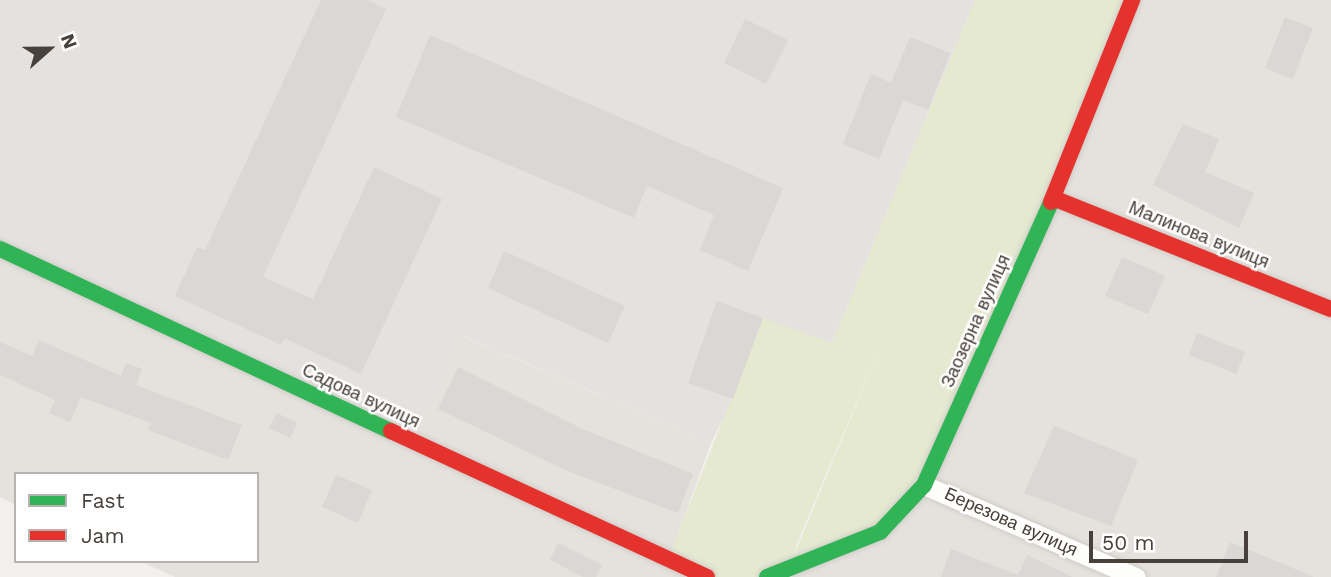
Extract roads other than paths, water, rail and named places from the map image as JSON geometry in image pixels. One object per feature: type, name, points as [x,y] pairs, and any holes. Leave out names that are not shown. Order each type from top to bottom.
[{"type":"street","name":"Заозерна вулиця","points":[[766,577],[880,531],[924,485],[1053,198],[1132,0]]},
{"type":"street","name":"Малинова вулиця","points":[[1053,198],[1331,309]]},
{"type":"street","name":"Садова вулиця","points":[[0,249],[706,577]]},
{"type":"street","name":"Березова вулиця","points":[[924,485],[1136,577]]}]
